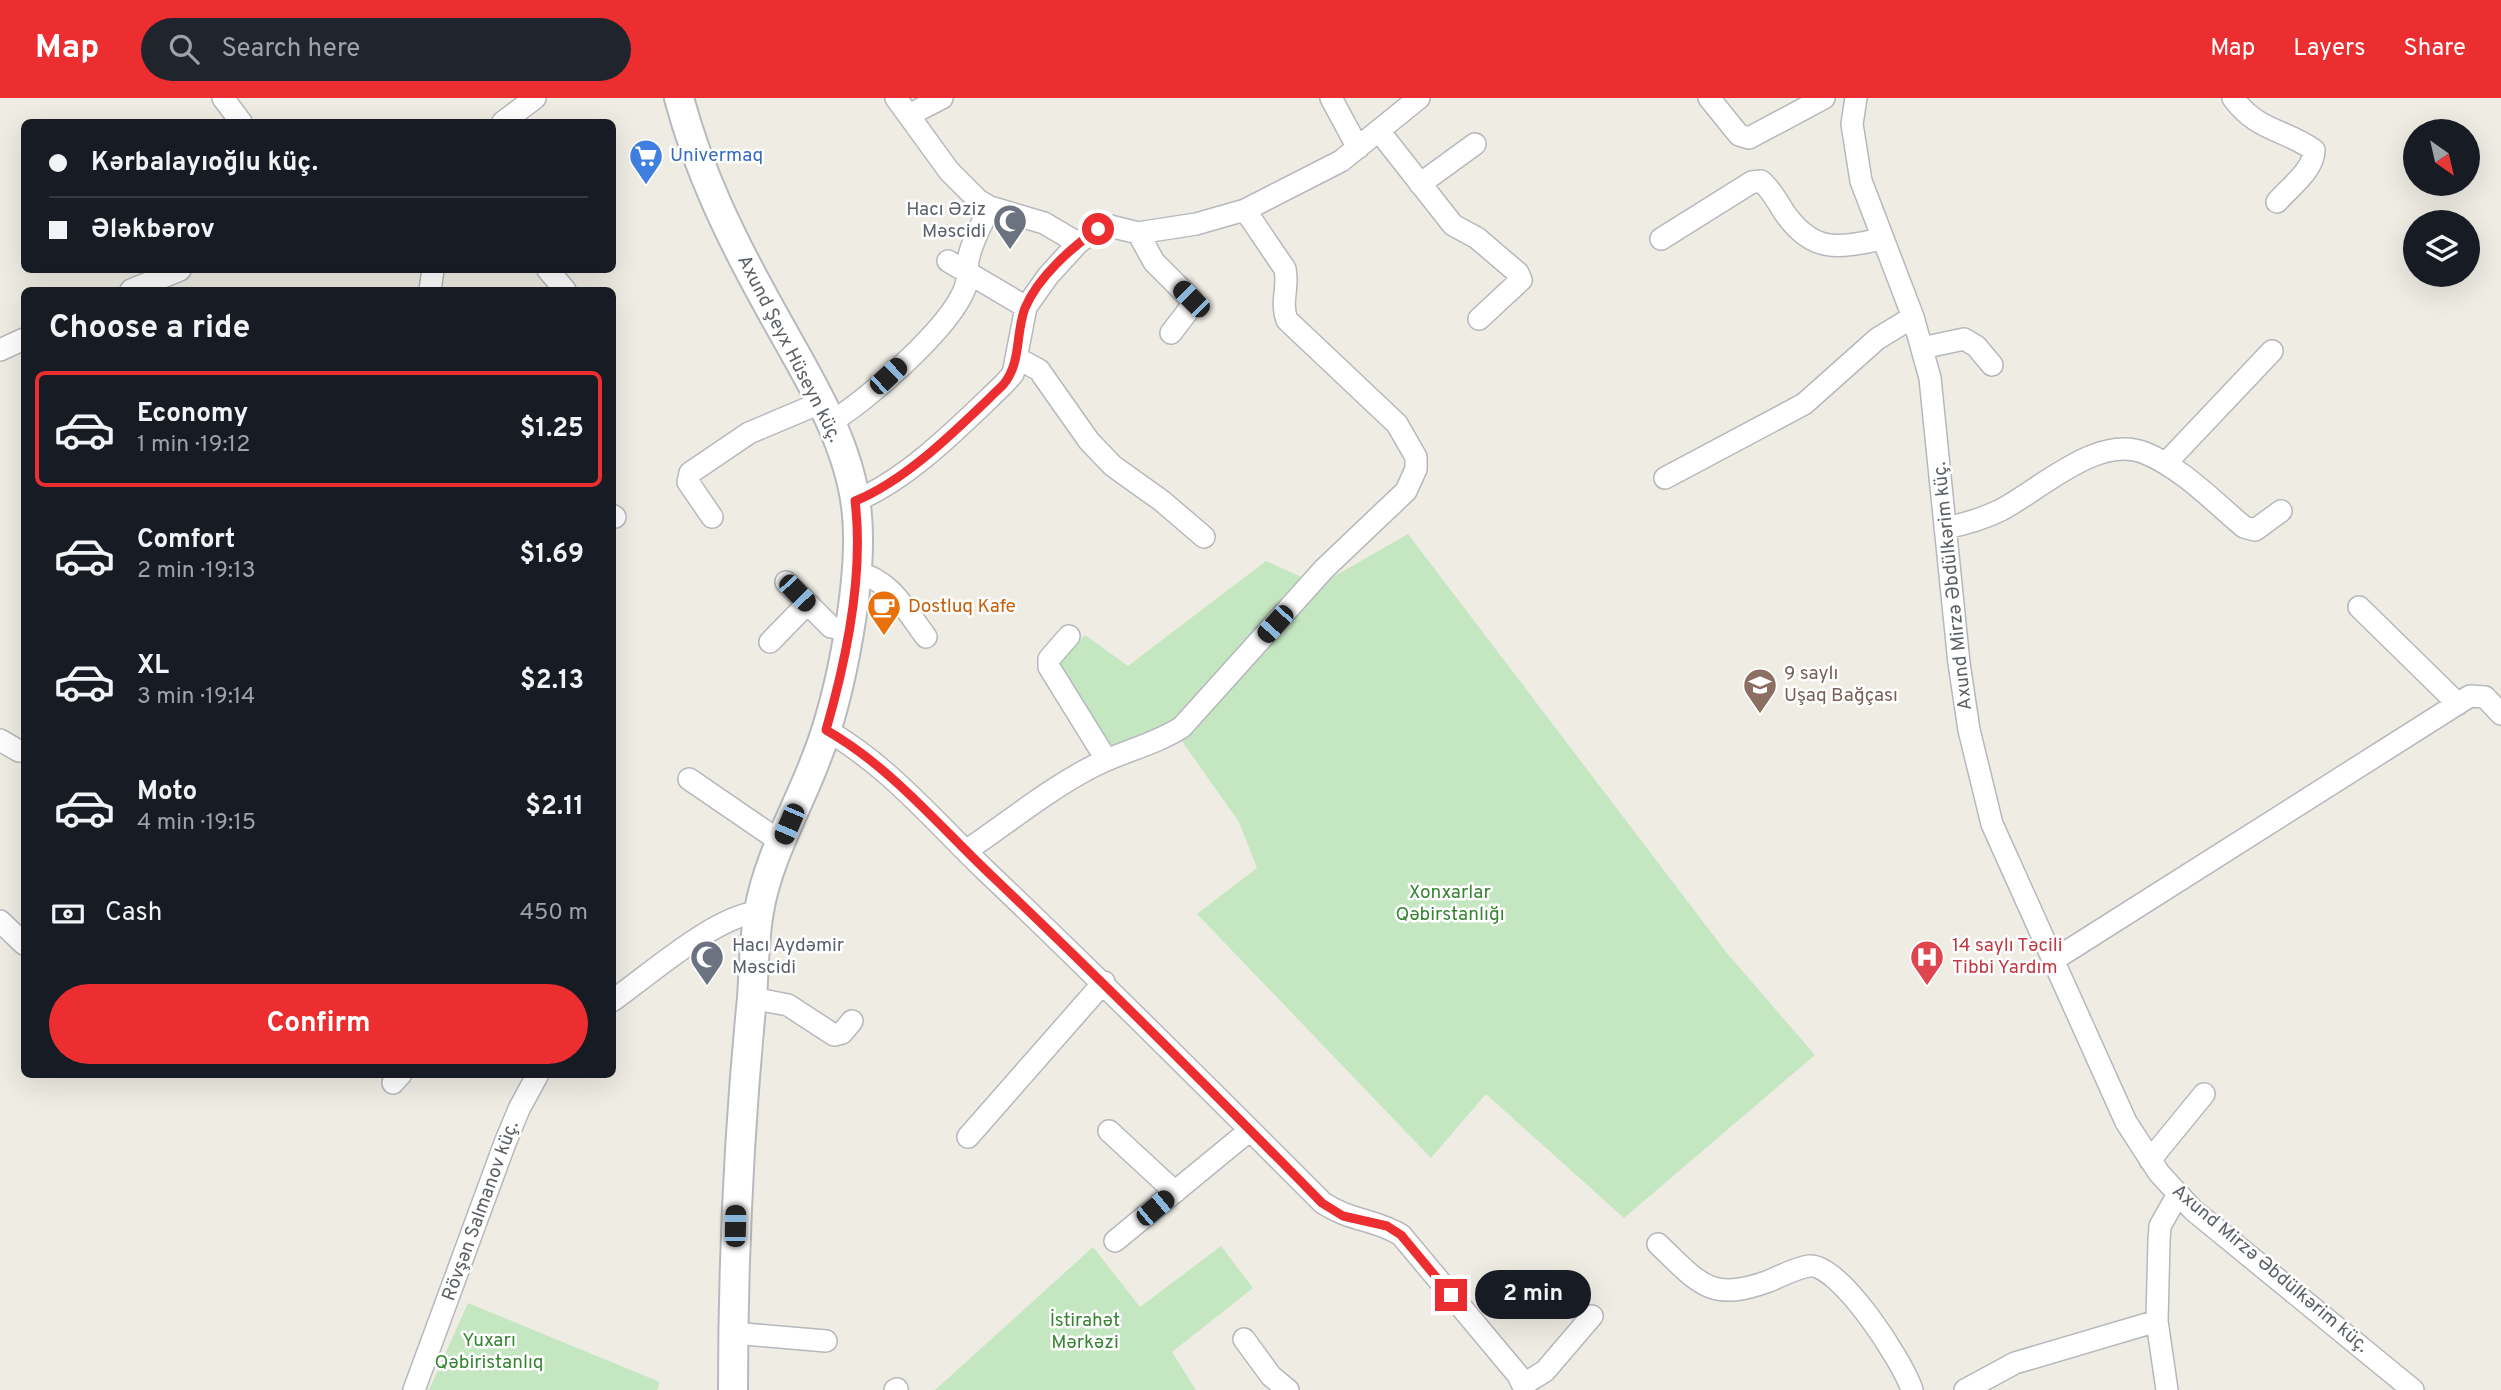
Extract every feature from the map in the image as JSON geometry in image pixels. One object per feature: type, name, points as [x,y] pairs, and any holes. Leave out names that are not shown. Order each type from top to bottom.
[{"type":"main road","name":"Axund Şeyx Hüseyn küç.","points":[[680,98],[702,168],[722,216],[825,414],[850,477],[858,526],[856,572],[847,631],[826,730],[781,842],[759,912],[737,1160],[733,1390]]},
{"type":"street","points":[[223,98],[239,119]]},
{"type":"street","points":[[507,119],[535,98]]},
{"type":"street","points":[[896,98],[949,171],[978,200],[990,207],[1026,215],[1078,243]]},
{"type":"street","points":[[909,115],[942,98]]},
{"type":"street","points":[[1331,98],[1358,148]]},
{"type":"street","points":[[855,501],[874,493],[904,473],[988,400],[1013,374],[1026,307],[1048,276],[1078,243],[1098,229],[1110,226],[1138,233],[1196,224],[1245,210],[1319,175],[1358,148],[1419,98]]},
{"type":"street","points":[[1709,98],[1739,135],[1749,138],[1824,98]]},
{"type":"street","name":"Axund Mirzə Əbdülkərim küç.","points":[[1856,98],[1852,124],[1854,151],[1882,239],[1913,317],[1935,412],[1959,663],[1969,730],[1992,824],[2126,1122],[2150,1160],[2177,1196],[2413,1390]]},
{"type":"street","points":[[2233,98],[2256,123],[2302,142],[2314,150],[2314,159],[2305,172],[2277,202]]},
{"type":"street","points":[[1379,131],[1453,225],[1477,238],[1518,273],[1521,280],[1479,319]]},
{"type":"street","points":[[1420,184],[1475,144]]},
{"type":"street","points":[[1661,239],[1752,182],[1760,181],[1793,225],[1813,241],[1842,248],[1882,239]]},
{"type":"street","points":[[712,517],[688,482],[690,473],[749,433],[856,407],[937,330],[965,288],[973,242],[990,207]]},
{"type":"street","points":[[965,851],[1105,759],[1170,735],[1193,717],[1324,569],[1400,498],[1416,470],[1416,457],[1397,424],[1287,320],[1282,308],[1287,279],[1285,269],[1245,210]]},
{"type":"street","points":[[1138,233],[1154,262],[1191,299],[1191,307],[1171,333]]},
{"type":"street","points":[[948,261],[1026,307]]},
{"type":"street","points":[[138,287],[173,273]]},
{"type":"street","points":[[551,273],[562,287]]},
{"type":"street","points":[[1665,478],[1804,404],[1877,339],[1913,317]]},
{"type":"street","points":[[1922,348],[1964,339],[1976,346],[1993,365]]},
{"type":"street","points":[[0,350],[21,340]]},
{"type":"street","points":[[2165,463],[2272,351]]},
{"type":"street","points":[[1017,358],[1039,370],[1089,441],[1113,466],[1162,501],[1204,537]]},
{"type":"street","points":[[1945,528],[1971,523],[2001,510],[2092,455],[2113,448],[2129,447],[2165,463],[2244,527],[2255,530],[2281,511]]},
{"type":"street","points":[[856,572],[873,576],[891,590],[926,637]]},
{"type":"street","points":[[786,582],[831,627],[847,631]]},
{"type":"street","points":[[770,642],[807,604]]},
{"type":"street","points":[[2359,607],[2458,704]]},
{"type":"street","points":[[1069,636],[1049,659],[1049,667],[1105,759]]},
{"type":"street","points":[[2055,959],[2470,696],[2485,697],[2501,713]]},
{"type":"street","points":[[826,730],[881,768],[1104,982],[1322,1203],[1343,1216],[1387,1226],[1401,1235],[1524,1387],[1545,1371],[1591,1316]]},
{"type":"street","points":[[0,740],[19,751]]},
{"type":"street","points":[[689,779],[781,842]]},
{"type":"street","points":[[616,998],[714,929],[736,916],[759,912]]},
{"type":"street","points":[[0,921],[21,941]]},
{"type":"street","points":[[968,1137],[1104,982]]},
{"type":"street","points":[[752,998],[788,1005],[834,1035],[842,1033],[852,1021]]},
{"type":"street","name":"Rövşən Salmanov küç.","points":[[414,1390],[505,1143],[536,1078]]},
{"type":"street","points":[[2150,1160],[2204,1094]]},
{"type":"street","points":[[1115,1241],[1250,1130]]},
{"type":"street","points":[[1109,1131],[1175,1192]]},
{"type":"street","points":[[2167,1390],[2157,1321],[2160,1226],[2177,1196]]},
{"type":"street","points":[[1658,1244],[1695,1279],[1727,1292],[1744,1290],[1809,1266],[1822,1267],[1835,1277],[1893,1349],[1907,1372],[1912,1390]]},
{"type":"street","points":[[1965,1390],[2015,1363],[2157,1321]]},
{"type":"street","points":[[733,1333],[826,1341]]},
{"type":"street","points":[[1244,1339],[1271,1376],[1288,1390]]},
{"type":"green space","name":"Xonxarlar Qəbirstanlığı","points":[[1408,534],[1726,952],[1815,1055],[1624,1218],[1486,1094],[1431,1158],[1197,914],[1257,868],[1239,822],[1172,727],[1104,747],[1054,665],[1085,635],[1128,666],[1266,561],[1319,585]]},
{"type":"green space","name":"İstirahət Mərkəzi","points":[[1221,1246],[1253,1288],[1172,1352],[1196,1390],[935,1390],[1093,1247],[1140,1307]]},
{"type":"green space","name":"Yuxarı Qəbiristanlıq","points":[[468,1303],[660,1382],[657,1390],[429,1390]]},
{"type":"place","name":"Univermaq","points":[[646,186]]},
{"type":"place","name":"Hacı Əziz Məscidi","points":[[1010,251]]},
{"type":"place","name":"Dostluq Kafe","points":[[884,637]]},
{"type":"place","name":"9 saylı Uşaq Bağçası","points":[[1760,715]]},
{"type":"place","name":"Hacı Aydəmir Məscidi","points":[[707,987]]},
{"type":"place","name":"14 saylı Təcili Tibbi Yardım","points":[[1927,987]]},
{"type":"route","points":[[1098,229],[1078,243],[1048,276],[1026,307],[1013,374],[988,400],[904,473],[874,493],[855,501],[858,551],[854,590],[839,680],[826,730],[849,743],[888,774],[1104,982],[1322,1203],[1343,1216],[1387,1226],[1401,1235],[1451,1295]]}]
